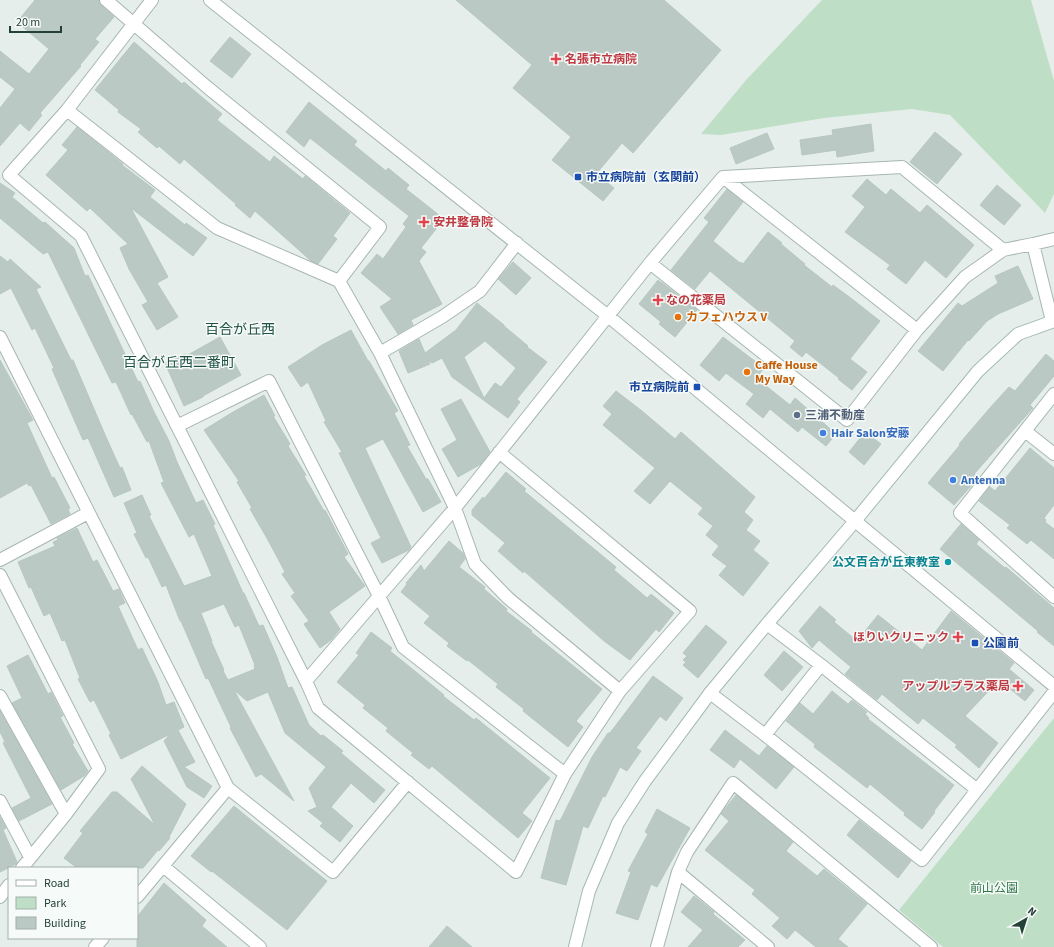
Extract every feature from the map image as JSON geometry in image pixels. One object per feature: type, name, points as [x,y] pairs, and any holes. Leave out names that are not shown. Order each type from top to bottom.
[{"type":"street","points":[[106,0],[207,87],[380,227],[339,281]]},
{"type":"street","points":[[152,0],[67,110],[5,171],[81,236],[306,681],[318,708],[516,872],[565,774],[620,691],[690,611],[499,452]]},
{"type":"street","points":[[210,0],[608,316],[855,521],[914,562],[1054,686]]},
{"type":"street","points":[[67,110],[217,228],[339,281],[380,353],[454,508],[475,564],[508,598],[620,691]]},
{"type":"street","points":[[306,681],[454,508],[650,263],[723,177],[902,167],[1003,250]]},
{"type":"street","points":[[723,177],[918,330]]},
{"type":"street","points":[[650,263],[847,420],[918,330],[965,277],[1003,250],[1054,239]]},
{"type":"street","points":[[380,353],[442,316],[480,291],[517,243]]},
{"type":"street","points":[[575,947],[589,891],[618,824],[645,781],[710,693],[766,624],[855,521],[978,371],[1018,334],[1053,321],[1033,244]]},
{"type":"street","points":[[0,336],[228,788],[333,872],[408,782]]},
{"type":"street","points":[[177,426],[269,382],[379,596],[403,646],[565,774]]},
{"type":"street","points":[[1054,394],[958,516],[1054,596]]},
{"type":"street","points":[[1025,431],[1054,454]]},
{"type":"street","points":[[0,560],[88,513]]},
{"type":"street","points":[[0,575],[100,768],[66,814],[23,867]]},
{"type":"street","points":[[766,624],[821,665],[976,789]]},
{"type":"street","points":[[765,735],[821,665]]},
{"type":"street","points":[[710,693],[922,860],[976,789],[979,788],[1054,692]]},
{"type":"street","points":[[0,696],[66,814]]},
{"type":"street","points":[[657,947],[678,872],[688,852],[733,783],[931,947]]},
{"type":"street","points":[[138,896],[228,788]]},
{"type":"street","points":[[0,801],[30,857]]},
{"type":"street","points":[[163,866],[260,947]]},
{"type":"street","points":[[678,872],[768,947]]},
{"type":"street","points":[[0,896],[8,886]]},
{"type":"street","points":[[95,947],[102,939]]},
{"type":"green space","points":[[822,0],[1031,0],[1054,81],[1054,194],[1045,213],[950,115],[912,109],[824,118],[721,135],[701,134],[747,79]]},
{"type":"green space","name":"前山公園","points":[[1054,718],[1054,947],[943,947],[899,910]]},
{"type":"building","points":[[35,0],[99,0],[101,5],[114,17],[95,39],[99,42],[80,65],[81,66],[40,113],[42,115],[29,131],[20,123],[0,146],[0,108],[15,89],[0,77],[0,51],[29,74],[49,49],[17,22]]},
{"type":"building","points":[[456,0],[664,0],[721,50],[633,153],[622,143],[596,174],[614,188],[603,201],[552,160],[571,137],[513,88],[532,65]]},
{"type":"building","points":[[230,37],[251,54],[232,78],[210,61]]},
{"type":"building","points":[[134,42],[182,84],[184,82],[222,114],[217,120],[270,162],[274,156],[303,179],[305,176],[350,213],[333,236],[337,239],[318,264],[311,261],[255,211],[250,218],[184,159],[180,164],[159,146],[157,148],[138,132],[141,129],[118,112],[119,110],[95,90]]},
{"type":"building","points":[[309,102],[357,141],[354,145],[386,171],[388,168],[409,185],[406,189],[444,219],[421,248],[426,252],[419,261],[442,304],[411,320],[413,325],[398,334],[380,307],[392,299],[361,273],[377,254],[383,259],[406,227],[403,224],[409,216],[310,138],[304,147],[286,132]]},
{"type":"building","points":[[871,124],[874,151],[837,157],[836,150],[802,155],[800,140],[833,135],[832,130]]},
{"type":"building","points":[[77,127],[123,164],[122,165],[155,190],[150,197],[185,225],[186,223],[207,238],[193,256],[131,208],[168,277],[157,283],[178,317],[157,330],[142,305],[148,302],[129,269],[120,248],[128,244],[90,208],[87,211],[46,175],[68,150],[62,145]]},
{"type":"building","points":[[935,132],[962,154],[937,184],[910,162]]},
{"type":"building","points":[[767,133],[774,149],[736,164],[730,148]]},
{"type":"building","points":[[867,179],[886,195],[891,189],[920,213],[927,205],[974,245],[946,278],[925,260],[906,284],[887,269],[890,265],[845,232],[865,207],[852,196]]},
{"type":"building","points":[[0,183],[15,193],[12,197],[43,223],[45,222],[74,248],[85,276],[88,275],[138,382],[140,381],[169,441],[196,503],[203,500],[215,524],[213,525],[243,593],[259,626],[263,625],[277,657],[288,688],[292,687],[309,725],[321,736],[323,735],[343,751],[341,753],[385,790],[374,803],[351,783],[331,807],[353,826],[340,842],[320,826],[323,823],[308,811],[317,807],[309,788],[326,767],[285,733],[268,692],[247,701],[234,690],[294,801],[261,774],[256,777],[230,728],[231,727],[208,678],[206,679],[180,621],[166,585],[162,587],[148,557],[146,558],[134,534],[137,533],[124,503],[142,495],[151,515],[149,516],[184,586],[212,576],[194,534],[189,537],[161,483],[164,482],[149,441],[147,442],[132,414],[131,415],[116,382],[112,383],[48,252],[43,254],[0,218]],"holes":[[[224,604],[235,627],[239,625],[255,665],[255,669],[228,680],[223,671],[224,670],[211,641],[201,613]]]},
{"type":"building","points":[[997,185],[1021,205],[1004,225],[980,205]]},
{"type":"building","points":[[727,189],[743,202],[713,241],[743,264],[768,232],[805,264],[804,265],[880,321],[850,359],[867,372],[852,390],[806,352],[802,357],[790,347],[795,341],[710,271],[695,289],[671,270],[709,222],[704,218]]},
{"type":"building","points":[[0,256],[8,262],[10,259],[41,287],[36,289],[71,360],[73,360],[106,437],[120,468],[122,467],[131,490],[114,497],[88,438],[83,440],[52,369],[54,368],[35,328],[32,330],[11,288],[0,294]]},
{"type":"building","points":[[513,262],[531,278],[516,295],[498,279]]},
{"type":"building","points":[[1018,266],[1033,299],[998,314],[987,321],[969,341],[968,340],[943,371],[918,351],[958,303],[962,306],[998,283],[995,276]]},
{"type":"building","points":[[658,280],[697,310],[675,337],[659,324],[661,322],[639,304]]},
{"type":"building","points":[[477,303],[528,346],[527,347],[547,362],[517,399],[520,402],[508,418],[452,377],[442,358],[432,363],[428,360],[430,364],[408,373],[399,351],[419,339],[425,353],[456,330]],"holes":[[[485,341],[516,368],[501,387],[495,383],[484,398],[464,357]]]},
{"type":"building","points":[[351,330],[398,411],[394,413],[410,445],[407,446],[441,502],[423,512],[383,439],[365,448],[411,547],[409,550],[382,563],[371,543],[381,538],[339,453],[342,452],[324,422],[326,421],[308,382],[301,387],[288,367],[322,345]]},
{"type":"building","points":[[220,337],[241,375],[184,406],[165,363],[185,354],[186,356]]},
{"type":"building","points":[[723,337],[764,368],[756,378],[790,405],[795,398],[836,434],[826,446],[802,427],[798,432],[770,409],[763,418],[746,404],[754,394],[726,373],[719,381],[700,365]]},
{"type":"building","points":[[1046,354],[1054,361],[1054,376],[1030,405],[1033,408],[974,474],[979,477],[954,505],[928,483],[960,445],[959,444],[1009,387],[1015,391]]},
{"type":"building","points":[[0,360],[33,420],[27,423],[52,478],[54,477],[70,508],[68,509],[70,514],[51,524],[31,485],[29,486],[27,483],[0,498]]},
{"type":"building","points":[[616,391],[675,439],[681,432],[755,497],[744,512],[753,520],[746,530],[760,541],[753,550],[769,563],[743,596],[719,575],[727,566],[712,555],[719,546],[706,535],[713,526],[698,514],[703,508],[670,481],[650,504],[634,491],[655,468],[603,425],[612,414],[603,406]]},
{"type":"building","points":[[264,395],[275,416],[273,416],[290,444],[288,446],[306,475],[304,476],[324,511],[325,510],[348,554],[344,557],[365,586],[329,612],[340,629],[331,640],[320,648],[304,624],[309,621],[291,596],[295,593],[282,574],[285,572],[250,509],[252,508],[237,482],[239,481],[204,430]]},
{"type":"building","points":[[461,399],[490,452],[481,464],[458,477],[442,449],[457,440],[441,409]]},
{"type":"building","points":[[865,432],[881,444],[864,465],[849,452]]},
{"type":"building","points":[[1030,448],[1054,468],[1054,505],[1044,518],[1046,520],[1045,522],[1054,529],[1054,559],[1031,540],[1027,544],[1007,528],[1010,525],[979,501],[990,487],[995,491]]},
{"type":"building","points":[[506,472],[526,489],[524,491],[616,567],[614,570],[647,598],[651,594],[674,613],[659,632],[656,629],[630,660],[604,641],[524,571],[523,573],[498,551],[505,543],[472,515],[472,510],[483,497],[484,499]]},
{"type":"building","points":[[961,524],[979,540],[976,544],[1005,568],[1006,567],[1054,608],[1054,646],[940,549]]},
{"type":"building","points":[[77,528],[93,562],[97,560],[113,591],[119,589],[125,603],[118,606],[138,650],[142,648],[158,682],[166,705],[174,702],[184,727],[178,730],[195,762],[184,767],[212,786],[204,798],[187,787],[164,741],[170,734],[121,759],[109,735],[111,734],[94,700],[90,702],[78,679],[80,678],[65,640],[62,641],[50,613],[44,616],[31,587],[29,588],[18,562],[55,546],[53,542],[58,540],[57,538]]},
{"type":"building","points":[[449,541],[463,553],[465,559],[459,567],[485,587],[484,589],[507,609],[506,611],[602,689],[576,721],[583,727],[568,747],[496,687],[498,684],[468,660],[467,661],[447,646],[449,643],[424,623],[430,616],[401,592],[407,584],[406,583],[421,565],[424,571]]},
{"type":"building","points":[[820,606],[836,620],[834,622],[857,641],[878,615],[922,650],[951,611],[1014,663],[1009,669],[1034,690],[1025,701],[999,680],[965,716],[998,743],[979,768],[955,747],[957,745],[923,718],[918,724],[882,694],[877,700],[845,674],[851,667],[819,640],[812,648],[799,631]]},
{"type":"building","points":[[706,625],[727,642],[698,678],[683,665],[686,662],[683,660],[687,656],[683,653]]},
{"type":"building","points":[[371,632],[392,648],[390,651],[444,695],[443,696],[474,720],[476,718],[550,778],[522,813],[532,821],[518,838],[432,766],[429,769],[411,755],[413,753],[386,731],[388,728],[363,708],[365,705],[337,682],[359,655],[356,653]]},
{"type":"building","points":[[784,651],[803,667],[782,691],[764,675]]},
{"type":"building","points":[[28,655],[48,694],[51,692],[63,716],[60,717],[74,743],[72,744],[88,771],[84,776],[61,790],[12,703],[22,698],[7,666]]},
{"type":"building","points":[[653,676],[683,698],[666,721],[660,716],[636,748],[641,751],[627,771],[620,767],[605,797],[603,796],[588,828],[583,826],[566,885],[541,878],[556,820],[560,821],[592,757],[608,733],[610,733]]},
{"type":"building","points":[[832,691],[848,704],[852,700],[867,712],[865,714],[869,718],[868,719],[954,785],[922,829],[870,784],[867,788],[814,747],[815,744],[786,721],[800,703],[813,714]]},
{"type":"building","points":[[0,711],[52,804],[19,821],[12,808],[31,798],[3,743],[5,742],[0,732]]},
{"type":"building","points":[[725,730],[759,756],[767,746],[794,767],[776,789],[740,759],[734,768],[710,750]]},
{"type":"building","points":[[142,766],[186,804],[169,837],[170,838],[143,868],[76,867],[64,858],[83,833],[80,831],[112,792],[117,792],[155,825],[131,779]]},
{"type":"building","points":[[736,795],[793,842],[786,851],[817,876],[824,869],[867,904],[838,939],[848,947],[816,947],[795,930],[787,939],[772,926],[780,918],[752,894],[755,890],[705,850],[729,821],[721,814]]},
{"type":"building","points":[[234,806],[327,881],[287,930],[191,856]]},
{"type":"building","points":[[657,809],[690,828],[657,887],[651,884],[638,920],[616,913],[631,872],[628,871],[648,834],[645,832]]},
{"type":"building","points":[[0,817],[6,828],[3,830],[17,862],[16,864],[0,872]]},
{"type":"building","points":[[859,820],[911,861],[898,878],[847,835]]},
{"type":"building","points":[[164,883],[206,920],[202,926],[227,947],[137,947],[138,916]]},
{"type":"building","points":[[694,896],[714,912],[713,914],[745,940],[738,947],[688,947],[703,930],[681,912]]},
{"type":"building","points":[[447,926],[472,947],[429,947]]},
{"type":"place","name":"名張市立病院","points":[[556,59]]},
{"type":"place","name":"市立病院前（玄関前）","points":[[578,177]]},
{"type":"place","name":"安井整骨院","points":[[424,222]]},
{"type":"place","name":"なの花薬局","points":[[658,300]]},
{"type":"place","name":"カフェハウス V","points":[[678,317]]},
{"type":"place","name":"Caffe House My Way","points":[[747,372]]},
{"type":"place","name":"市立病院前","points":[[697,387]]},
{"type":"place","name":"三浦不動産","points":[[797,415]]},
{"type":"place","name":"Hair Salon安藤","points":[[823,433]]},
{"type":"place","name":"Antenna","points":[[953,480]]},
{"type":"place","name":"公文百合が丘東教室","points":[[948,562]]},
{"type":"place","name":"ほりいクリニック","points":[[958,637]]},
{"type":"place","name":"公園前","points":[[975,643]]},
{"type":"place","name":"アップルプラス薬局","points":[[1018,686]]},
{"type":"district","name":"百合が丘西","points":[[240,329]]},
{"type":"district","name":"百合が丘西二番町","points":[[179,362]]}]
